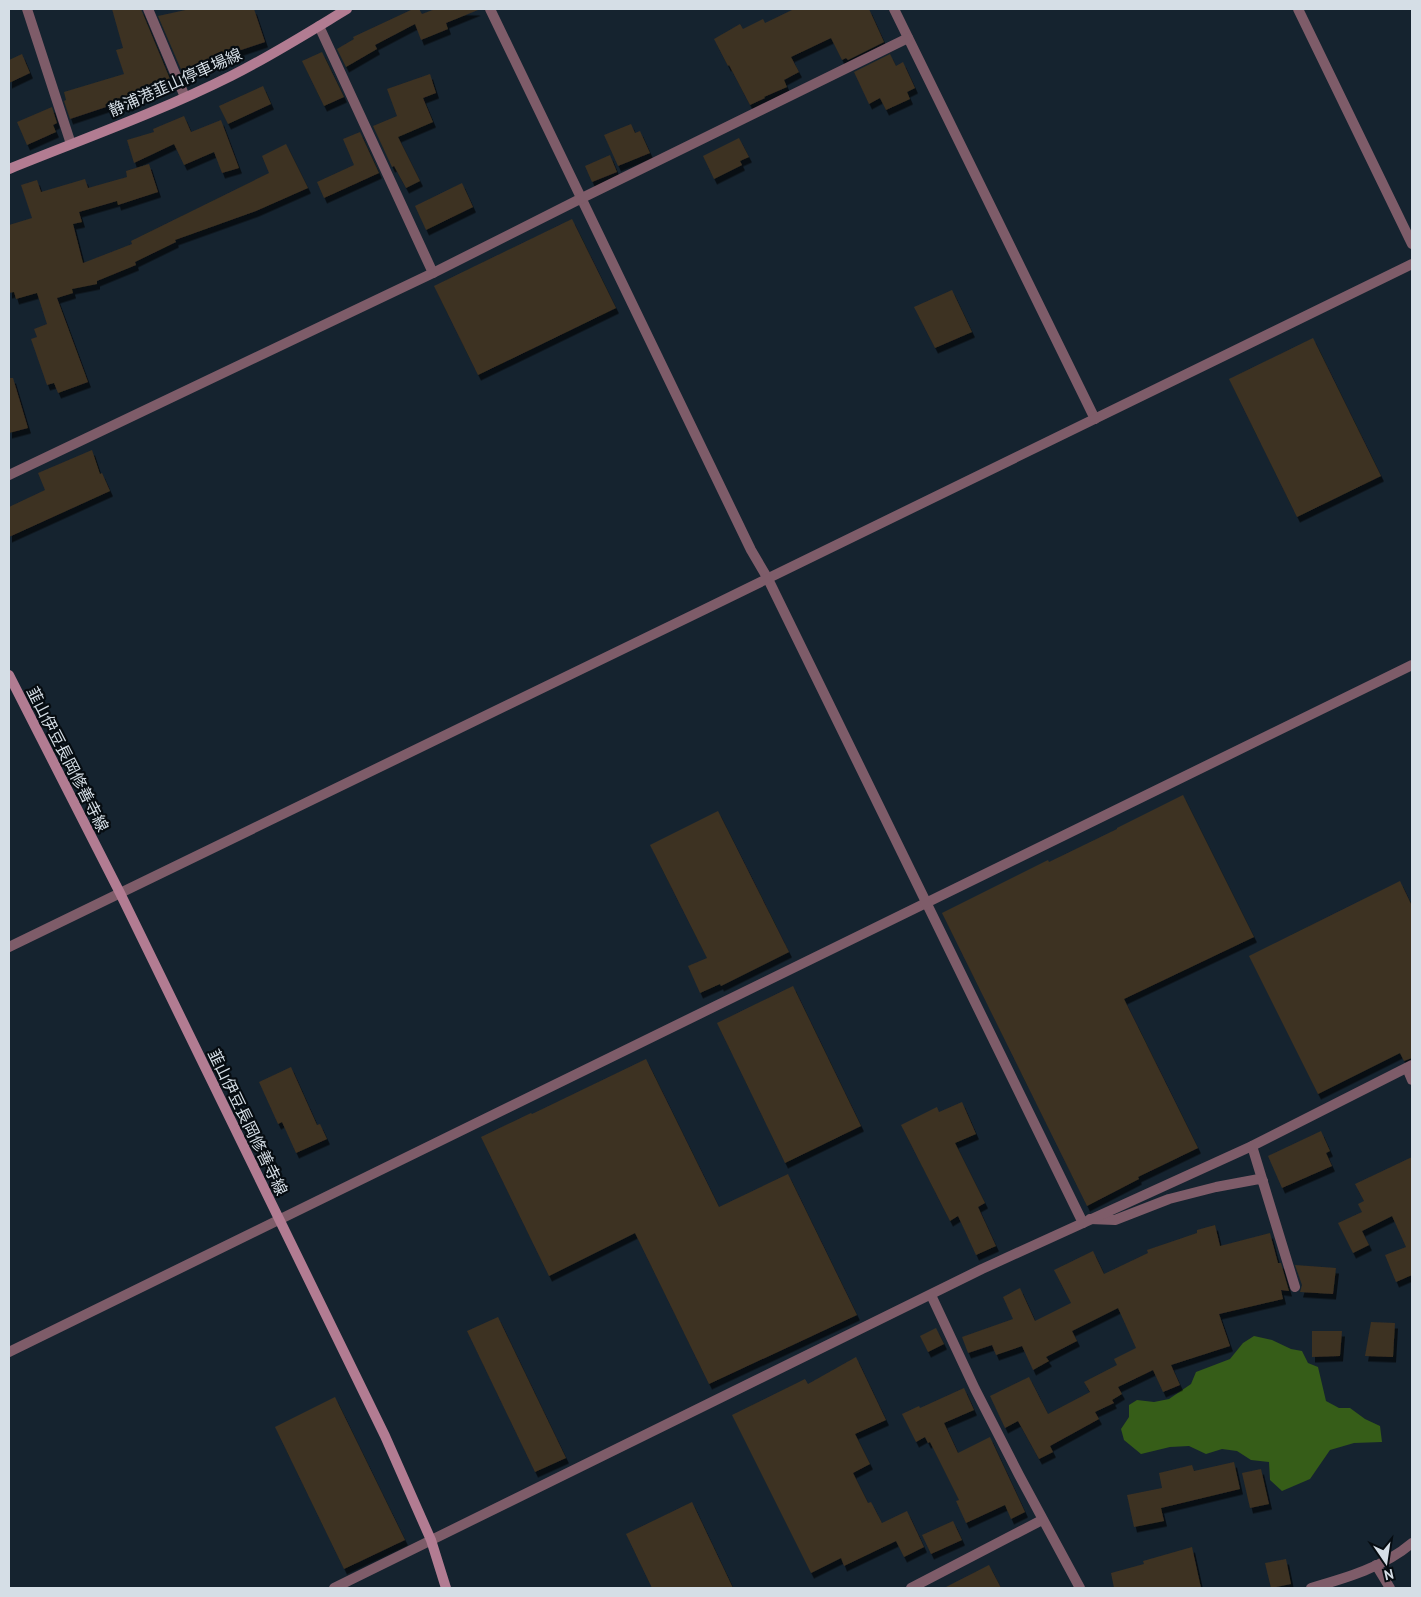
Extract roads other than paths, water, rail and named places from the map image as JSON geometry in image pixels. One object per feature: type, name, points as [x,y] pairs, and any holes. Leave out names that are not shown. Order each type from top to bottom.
[{"type":"main road","name":"静浦港韮山停車場線","points":[[9,169],[185,97],[273,54],[346,9]]},
{"type":"main road","name":"韮山伊豆長岡修善寺線","points":[[9,675],[120,893],[385,1436],[431,1540],[446,1588]]},
{"type":"street","points":[[27,9],[71,144]]},
{"type":"street","points":[[148,9],[185,97]]},
{"type":"street","points":[[490,9],[780,607],[926,903],[1087,1221]]},
{"type":"street","points":[[894,9],[1095,419]]},
{"type":"street","points":[[1298,9],[1412,244]]},
{"type":"street","points":[[319,26],[433,273]]},
{"type":"street","points":[[9,475],[259,358],[908,38]]},
{"type":"street","points":[[9,947],[1412,264]]},
{"type":"street","points":[[9,1352],[1412,665]]},
{"type":"street","points":[[334,1588],[982,1269],[1252,1146],[1410,1067],[1412,1080]]},
{"type":"street","points":[[1252,1146],[1295,1287]]},
{"type":"street","points":[[1087,1221],[1115,1220],[1169,1199],[1216,1187],[1259,1179],[1263,1181]]},
{"type":"street","points":[[931,1295],[975,1389],[1042,1520],[1051,1533],[1080,1588]]},
{"type":"street","points":[[911,1588],[1042,1520]]},
{"type":"street","points":[[1312,1588],[1343,1579],[1393,1558],[1412,1543]]},
{"type":"street","points":[[1376,1565],[1390,1588]]}]
